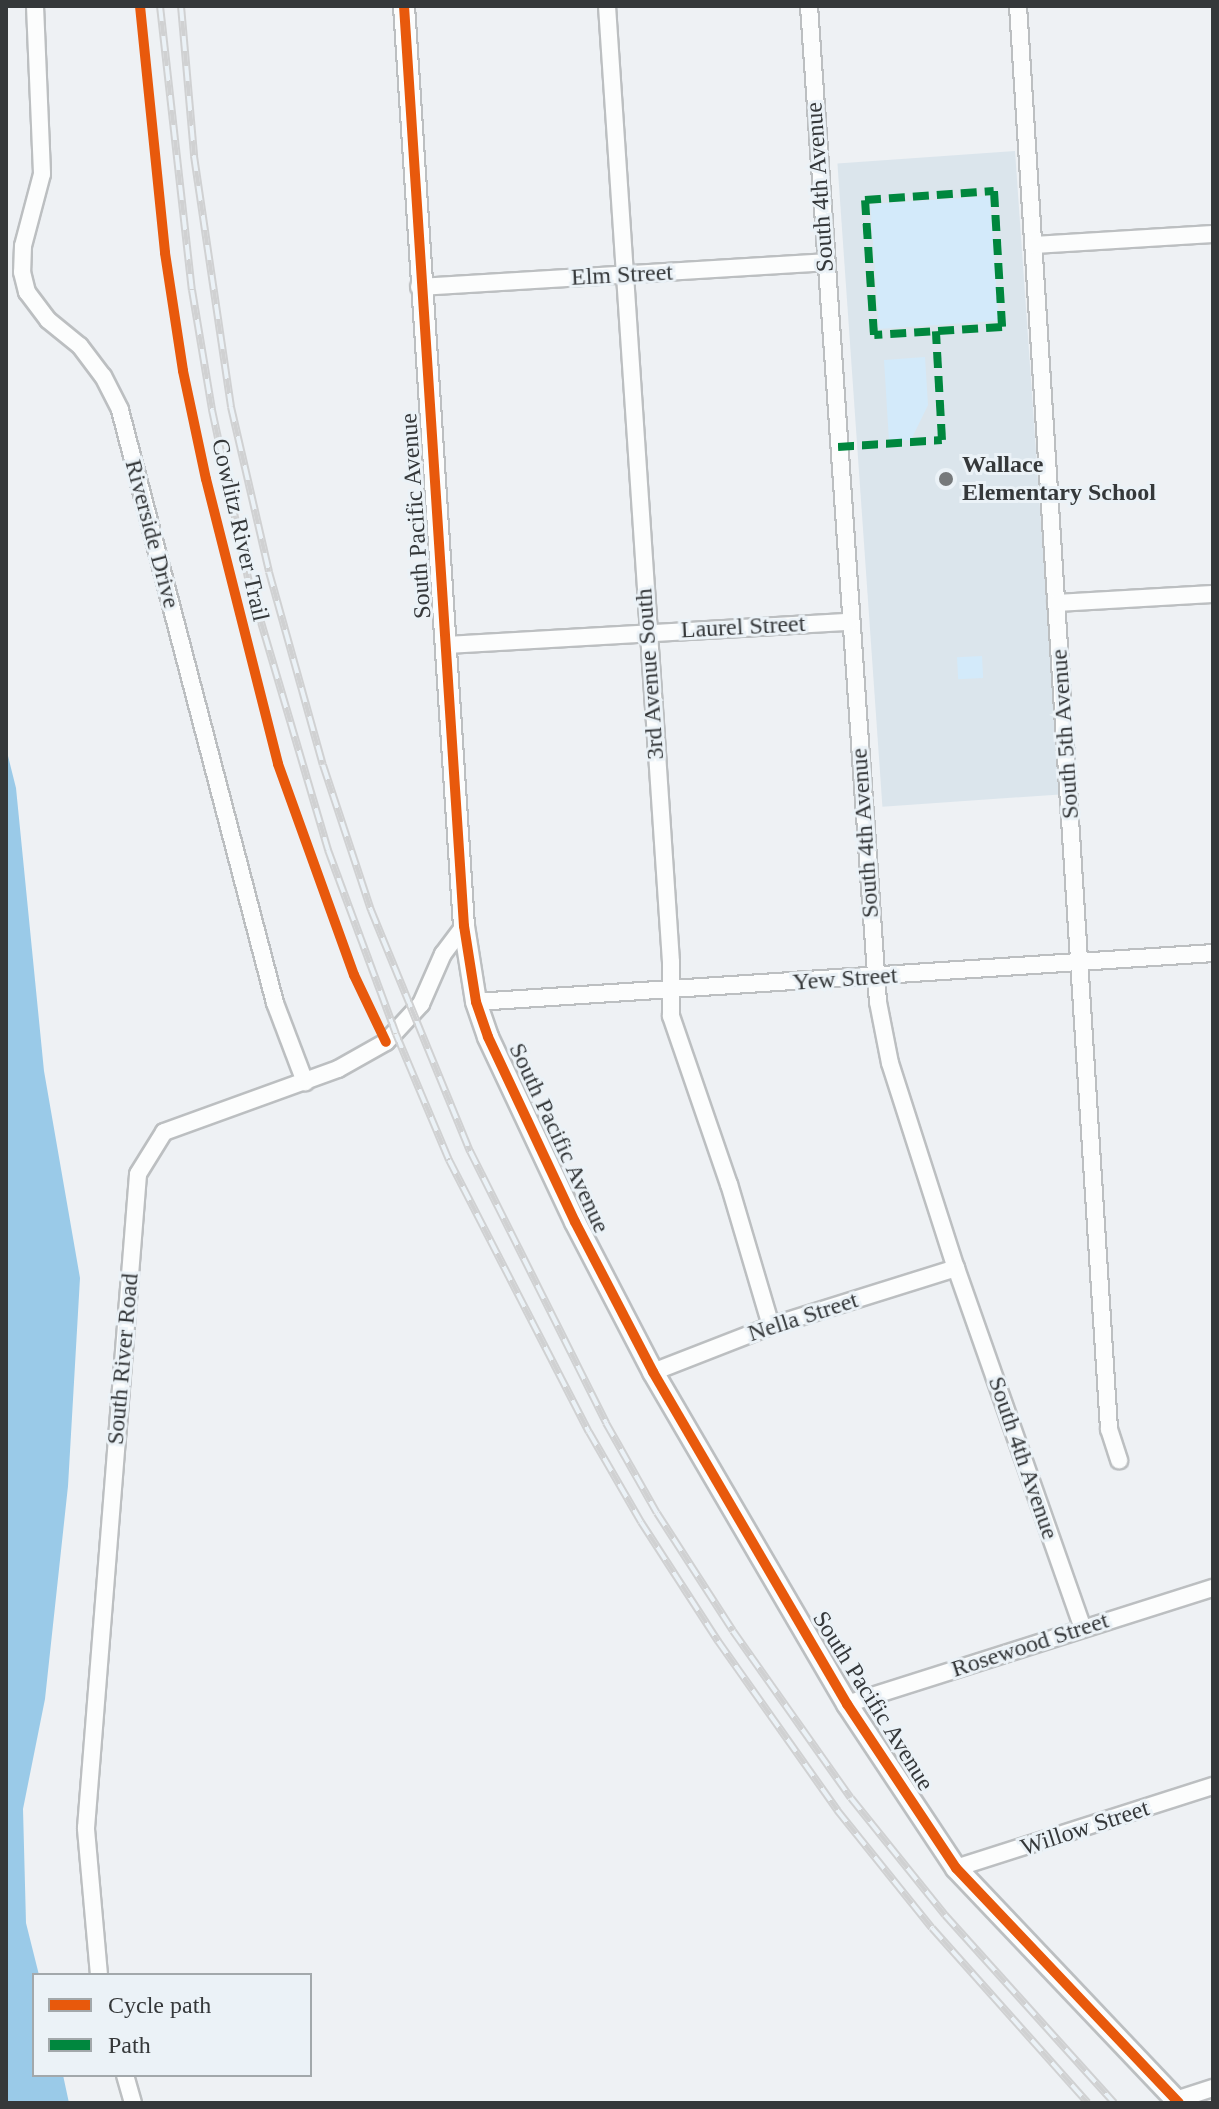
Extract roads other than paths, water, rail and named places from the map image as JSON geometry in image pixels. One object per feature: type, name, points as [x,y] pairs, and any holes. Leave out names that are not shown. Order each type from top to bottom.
[{"type":"street","name":"Riverside Drive","points":[[35,6],[42,174],[23,246],[22,272],[27,292],[48,320],[80,346],[103,376],[120,410],[275,1003],[305,1082]]},
{"type":"street","name":"South Pacific Avenue","points":[[404,6],[419,287],[464,926],[476,1002],[488,1037],[575,1222],[653,1372],[847,1704],[956,1868],[1177,2102]]},
{"type":"street","name":"3rd Avenue South","points":[[607,6],[671,1016],[729,1184],[771,1326]]},
{"type":"street","name":"South 4th Avenue","points":[[809,6],[876,976],[890,1063],[956,1268],[1083,1628]]},
{"type":"street","name":"South 5th Avenue","points":[[1018,6],[1109,1429],[1119,1460]]},
{"type":"street","points":[[1034,245],[1213,234]]},
{"type":"street","name":"Elm Street","points":[[419,287],[825,262]]},
{"type":"street","points":[[1056,603],[1213,594]]},
{"type":"street","name":"Laurel Street","points":[[446,645],[647,631],[850,622]]},
{"type":"street","name":"South River Road","points":[[99,1973],[86,1828],[138,1174],[164,1132],[305,1082],[365,1056],[406,1024],[421,1004],[443,954],[464,926]]},
{"type":"street","name":"Yew Street","points":[[476,1002],[1213,953]]},
{"type":"street","name":"Nella Street","points":[[653,1372],[771,1326],[956,1268]]},
{"type":"street","name":"Rosewood Street","points":[[847,1704],[1213,1588]]},
{"type":"street","name":"Willow Street","points":[[956,1868],[1213,1786]]},
{"type":"street","points":[[126,2077],[133,2103]]},
{"type":"street","points":[[1177,2102],[1213,2088]]},
{"type":"water","points":[[6,748],[16,788],[44,1071],[80,1278],[68,1486],[45,1699],[23,1809],[26,1923],[38,1973],[32,1973],[32,2077],[63,2077],[69,2103],[6,2103]]},
{"type":"railway","points":[[160,6],[192,290],[212,410],[248,578],[328,850],[396,1034],[449,1160],[589,1432],[641,1522],[718,1641],[837,1810],[932,1928],[1088,2103]]},
{"type":"railway","points":[[181,6],[194,156],[231,407],[269,572],[323,765],[371,910],[470,1151],[606,1423],[657,1513],[733,1631],[851,1798],[945,1915],[1114,2103]]},
{"type":"place","name":"Wallace Elementary School","points":[[946,479]]}]
